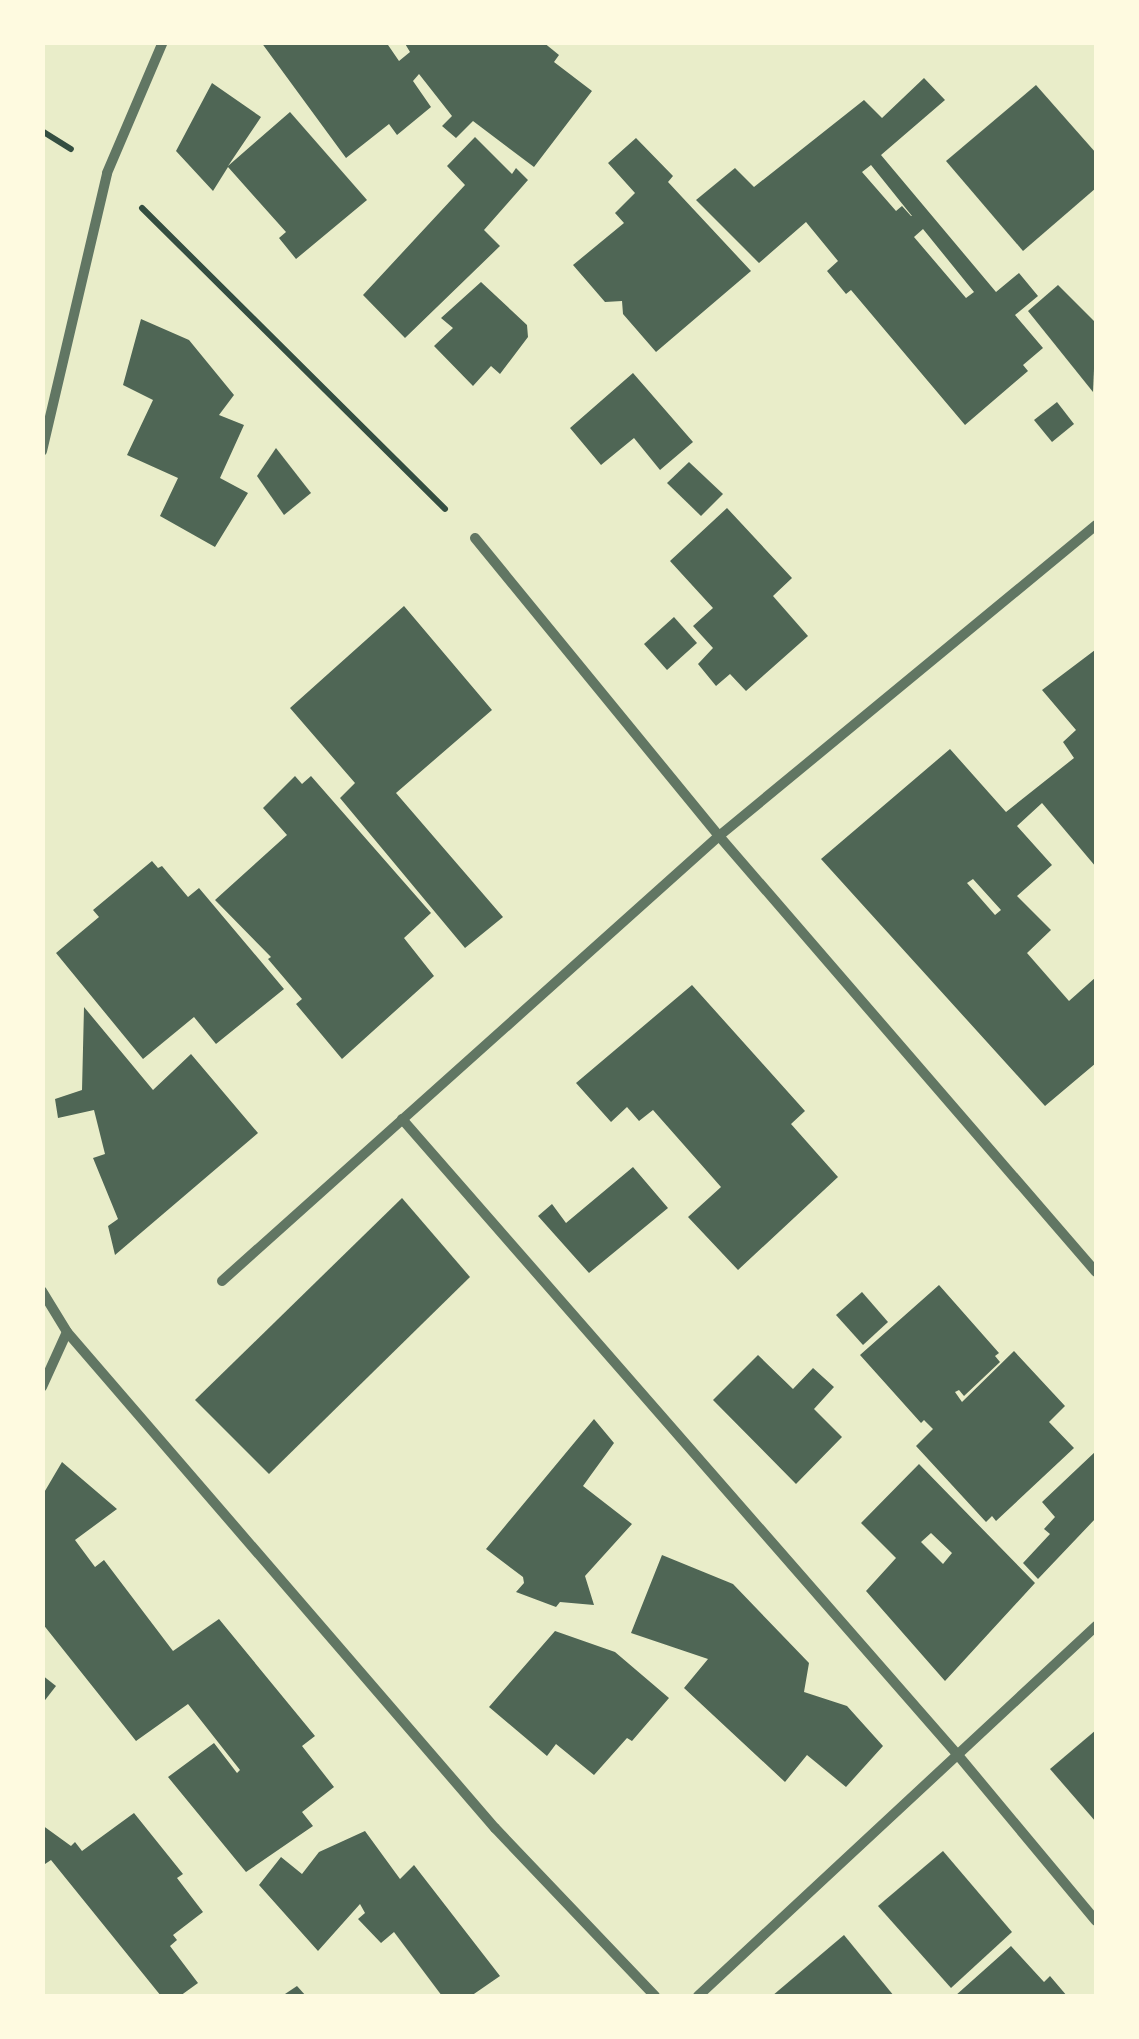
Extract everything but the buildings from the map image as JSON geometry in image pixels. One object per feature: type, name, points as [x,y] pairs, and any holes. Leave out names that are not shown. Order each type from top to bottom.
[{"type":"street","points":[[42,451],[107,173],[163,42]]},
{"type":"street","points":[[222,1282],[720,836],[1096,525]]},
{"type":"street","points":[[475,538],[720,836],[1096,1272]]},
{"type":"street","points":[[402,1118],[957,1754],[1096,1921]]},
{"type":"street","points":[[42,1291],[67,1332],[495,1828],[655,1996]]},
{"type":"street","points":[[42,1387],[67,1332]]},
{"type":"street","points":[[698,1996],[1096,1626]]},
{"type":"path","points":[[107,173],[475,538]]}]
